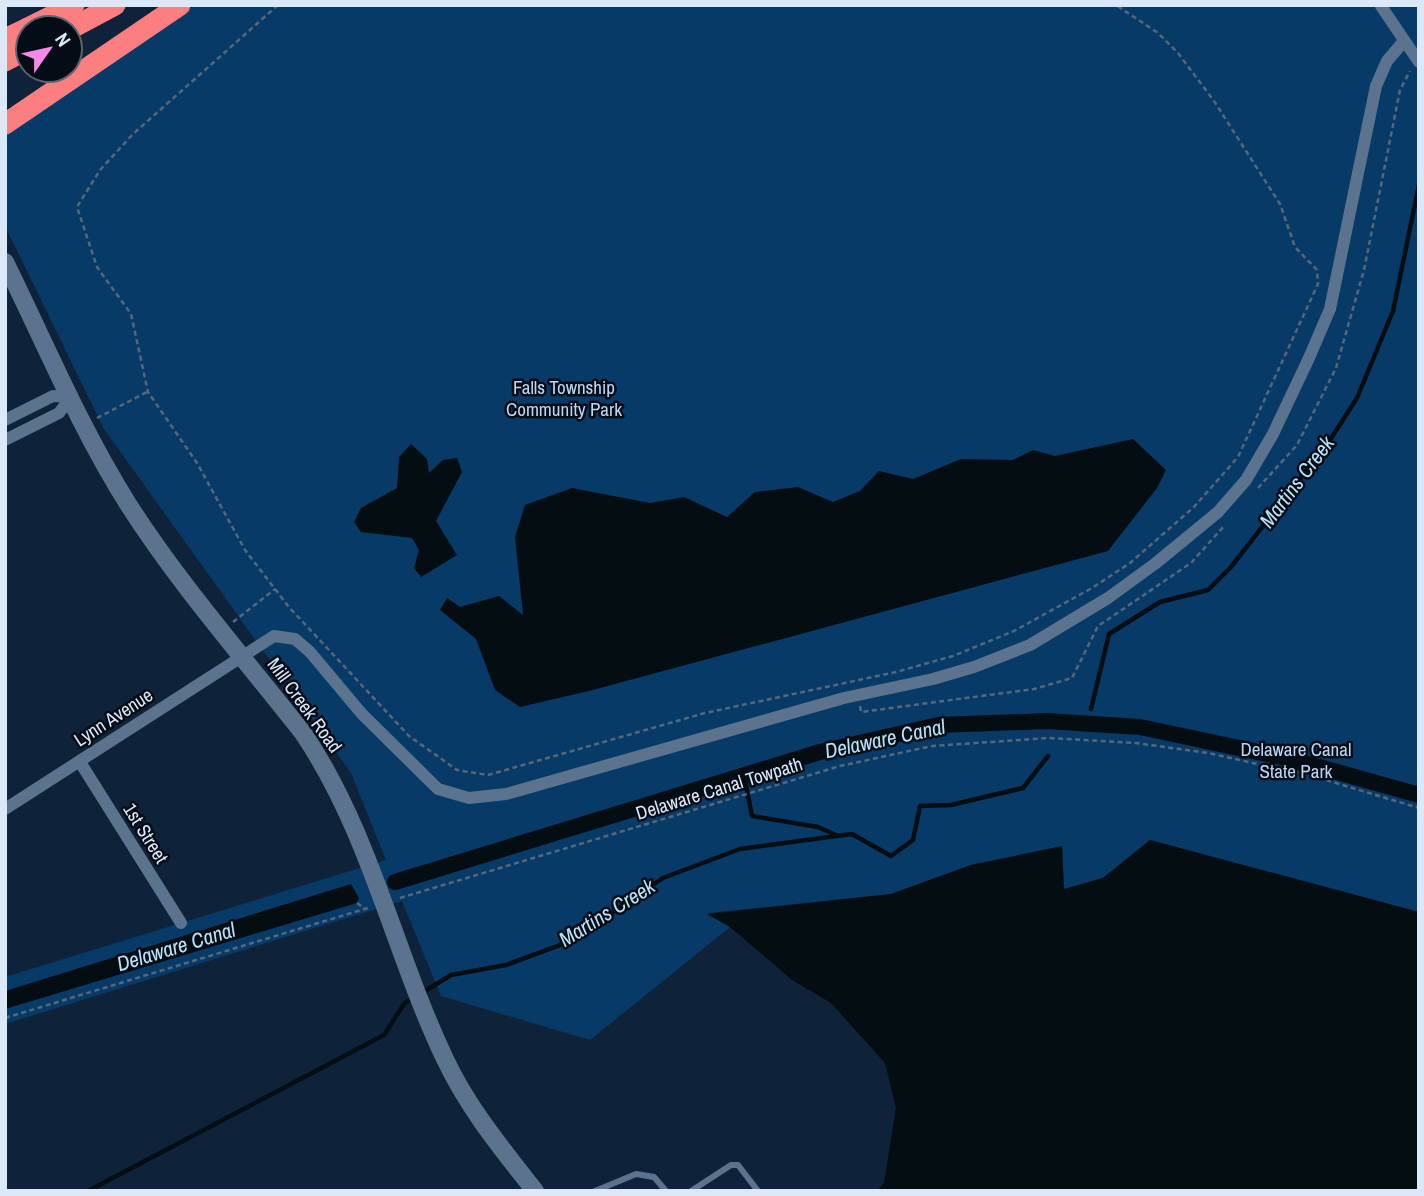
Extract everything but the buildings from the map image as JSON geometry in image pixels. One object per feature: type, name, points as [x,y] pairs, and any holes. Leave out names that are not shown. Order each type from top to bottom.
[{"type":"highway","points":[[56,14],[74,5]]},
{"type":"highway","points":[[84,22],[116,5]]},
{"type":"highway","points":[[5,124],[180,5]]},
{"type":"main road","name":"Mill Creek Road","points":[[5,262],[85,425],[143,527],[303,733],[334,784],[444,1056],[471,1107],[535,1191]]},
{"type":"street","points":[[1381,6],[1418,61]]},
{"type":"street","name":"Lynn Avenue","points":[[5,809],[274,636],[295,639],[425,778],[452,795],[488,798],[564,779],[656,750],[844,698],[933,679],[1030,645],[1108,598],[1156,563],[1218,512],[1246,480],[1275,429],[1330,309],[1376,86],[1387,61],[1404,41]]},
{"type":"street","points":[[5,420],[53,396],[71,397]]},
{"type":"street","points":[[5,439],[59,413],[71,397]]},
{"type":"street","name":"1st Street","points":[[80,762],[181,923]]},
{"type":"lane","points":[[691,1191],[731,1165],[738,1165],[758,1191]]},
{"type":"lane","points":[[595,1191],[636,1174],[654,1177],[666,1191]]},
{"type":"path","points":[[278,5],[133,134],[100,170],[76,207],[97,267],[131,314],[148,391],[197,463],[245,550],[275,589],[409,736],[457,770],[488,775],[705,713],[896,672],[953,656],[1014,631],[1130,563],[1194,507],[1238,457],[1318,284],[1317,270],[1295,247],[1280,204],[1214,101],[1178,52],[1158,33],[1116,5]]},
{"type":"path","points":[[1357,284],[1374,222],[1400,90],[1418,61]]},
{"type":"path","points":[[85,425],[148,391]]},
{"type":"path","points":[[222,630],[275,589]]},
{"type":"path","name":"Delaware Canal Towpath","points":[[403,891],[405,897],[840,766],[932,746],[1048,738],[1136,743],[1208,753],[1316,777],[1419,808]]},
{"type":"path","points":[[5,1018],[365,909],[357,903]]},
{"type":"green space","name":"Falls Township Community Park","points":[[195,5],[1419,5],[1419,912],[1150,840],[1103,878],[1064,889],[1062,847],[971,865],[891,894],[708,913],[730,927],[590,1040],[441,996],[402,901],[5,1024],[5,977],[386,860],[351,773],[104,429],[5,226],[5,135],[80,84],[84,84],[84,81]]},
{"type":"water","points":[[1133,439],[1166,470],[1157,488],[1108,551],[593,690],[520,707],[495,690],[476,639],[440,610],[447,598],[460,607],[499,596],[523,615],[515,537],[525,505],[572,488],[650,503],[684,497],[727,517],[755,492],[798,487],[833,502],[860,491],[879,471],[913,479],[961,459],[1013,460],[1033,450],[1055,456]]},
{"type":"water","points":[[411,444],[427,459],[429,473],[443,460],[457,458],[462,472],[436,521],[457,555],[421,577],[414,568],[419,550],[412,538],[361,532],[354,522],[361,508],[397,488],[399,457]]},
{"type":"water","points":[[1150,840],[1419,912],[1419,1191],[877,1191],[884,1183],[896,1108],[885,1063],[831,1003],[792,980],[730,927],[707,914],[891,894],[971,865],[1062,846],[1064,889],[1103,878]]},
{"type":"water","points":[[351,884],[359,898],[357,903],[5,1009],[5,991]]},
{"type":"waterway","name":"Martins Creek","points":[[1091,709],[1109,634],[1160,602],[1208,590],[1231,567],[1330,440],[1357,398],[1393,311],[1419,185]]},
{"type":"waterway","name":"Delaware Canal","points":[[395,882],[820,752],[938,725],[1047,721],[1140,727],[1291,759],[1419,795]]},
{"type":"waterway","name":"Martins Creek","points":[[422,993],[451,975],[506,965],[571,941],[663,878],[740,849],[852,834],[891,856],[913,840],[920,806],[951,805],[1023,788],[1048,756]]},
{"type":"waterway","points":[[744,775],[752,816],[818,827],[836,835]]},
{"type":"waterway","name":"Martins Creek","points":[[88,1191],[384,1035],[404,1004],[414,997]]},
{"type":"park label","name":"Delaware Canal State Park","points":[[1296,760]]}]
